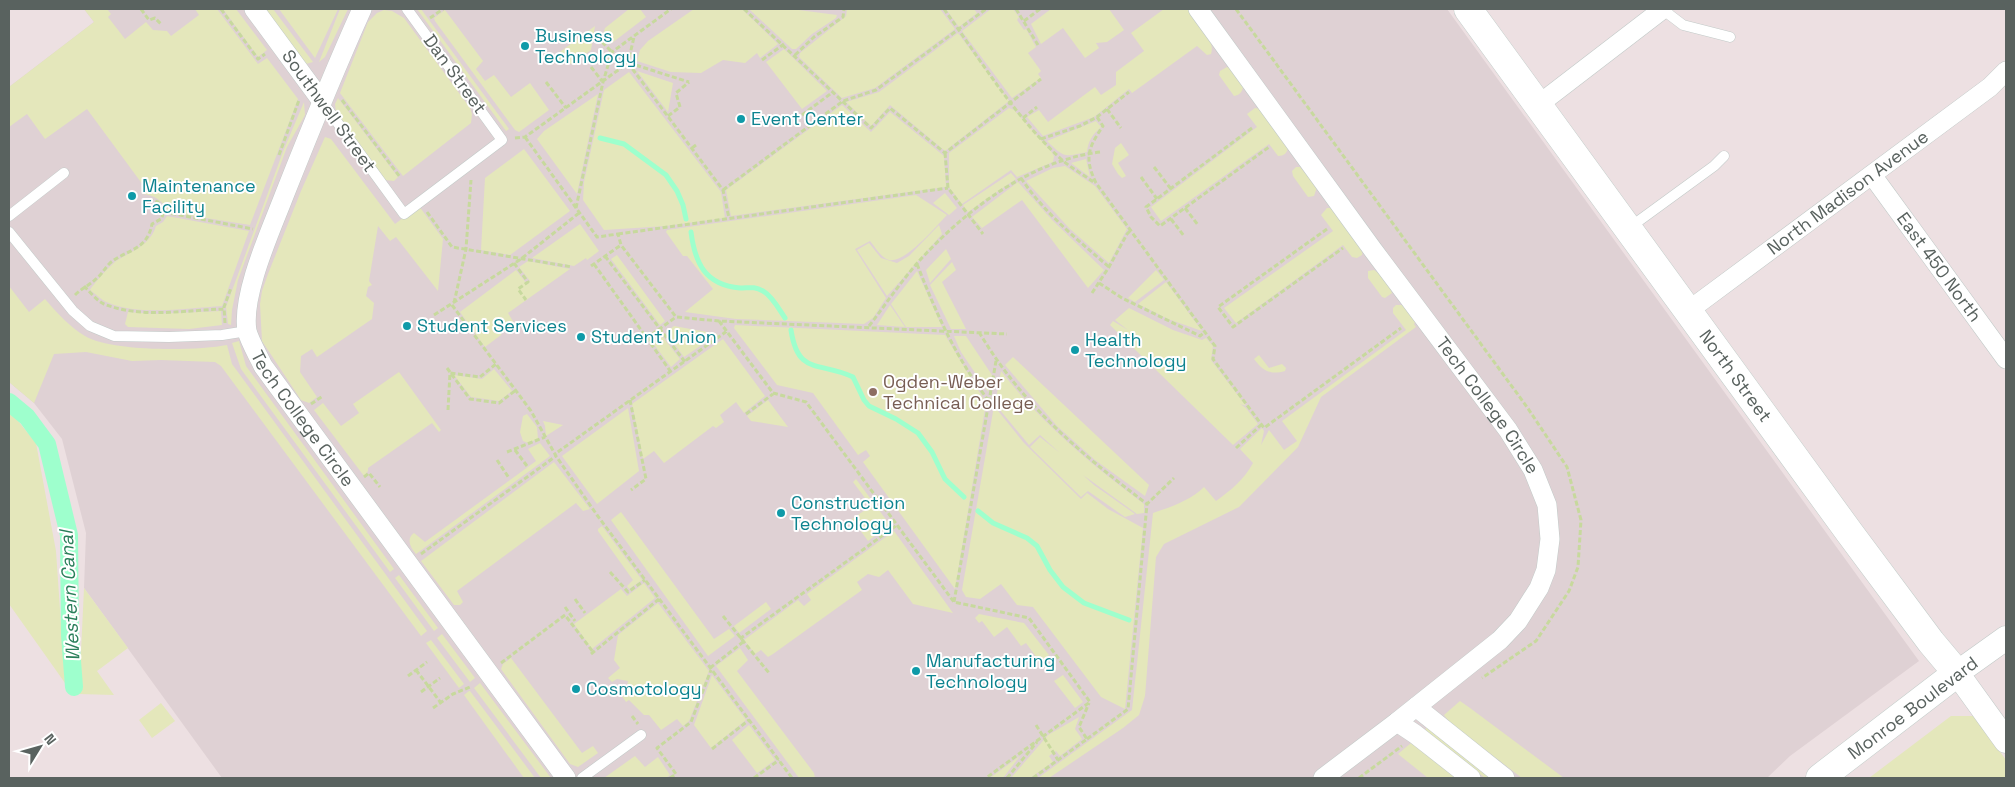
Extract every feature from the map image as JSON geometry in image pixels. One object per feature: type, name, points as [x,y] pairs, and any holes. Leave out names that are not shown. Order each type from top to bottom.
[{"type":"main road","name":"North Street","points":[[1468,9],[1860,548],[1931,642],[1957,673]]},
{"type":"main road","name":"Monroe Boulevard","points":[[1820,778],[1957,673]]},
{"type":"street","name":"Southwell Street","points":[[254,9],[321,100]]},
{"type":"street","name":"Tech College Circle","points":[[362,9],[321,100],[270,233],[251,289],[247,310],[248,331],[263,366],[566,778]]},
{"type":"street","name":"Tech College Circle","points":[[1198,9],[1373,250],[1508,430],[1533,470],[1547,506],[1550,539],[1548,557],[1539,588],[1518,621],[1500,640],[1323,778]]},
{"type":"street","points":[[1538,105],[1662,9]]},
{"type":"street","name":"North Madison Avenue","points":[[1688,311],[1990,87],[2006,71]]},
{"type":"street","name":"East 450 North","points":[[1872,175],[2006,359]]},
{"type":"street","name":"Monroe Boulevard","points":[[1957,673],[2006,638]]},
{"type":"street","name":"North Street","points":[[1957,673],[2006,741]]},
{"type":"street","points":[[1416,707],[1505,778]]},
{"type":"street","points":[[1397,722],[1471,778]]},
{"type":"lane","name":"Dan Street","points":[[407,9],[502,140]]},
{"type":"lane","points":[[1662,9],[1683,25],[1730,38]]},
{"type":"lane","name":"Southwell Street","points":[[321,100],[404,214],[473,162]]},
{"type":"lane","points":[[473,162],[502,140]]},
{"type":"lane","points":[[1628,228],[1714,166],[1724,156]]},
{"type":"lane","points":[[9,216],[64,173]]},
{"type":"lane","points":[[9,232],[73,311],[90,326],[114,336],[169,337],[222,335],[248,331]]},
{"type":"lane","points":[[582,778],[640,735]]},
{"type":"path","points":[[141,9],[149,20],[155,18],[162,25]]},
{"type":"path","points":[[221,9],[258,59],[266,54],[272,61]]},
{"type":"path","points":[[430,18],[443,9]]},
{"type":"path","points":[[576,209],[603,82],[612,52],[671,9]]},
{"type":"path","points":[[744,9],[784,44],[871,128],[890,108],[945,153],[948,188],[983,234]]},
{"type":"path","points":[[795,55],[814,37],[843,17],[844,9]]},
{"type":"path","points":[[944,9],[1023,118],[1062,160],[1096,183]]},
{"type":"path","points":[[723,190],[843,101],[876,90],[986,9]]},
{"type":"path","points":[[1016,9],[1038,45]]},
{"type":"path","points":[[1024,21],[1040,9]]},
{"type":"path","points":[[502,140],[525,137],[628,63],[634,36]]},
{"type":"path","points":[[602,42],[612,52]]},
{"type":"path","points":[[762,60],[784,44]]},
{"type":"path","points":[[628,63],[723,190],[729,218]]},
{"type":"path","points":[[628,63],[689,82],[676,93],[680,107],[668,116]]},
{"type":"path","points":[[591,67],[603,82]]},
{"type":"path","points":[[945,153],[1041,78]]},
{"type":"path","points":[[546,82],[566,108]]},
{"type":"path","points":[[802,115],[834,92]]},
{"type":"path","points":[[1041,138],[1080,126],[1097,117],[1130,92]]},
{"type":"path","points":[[340,97],[400,176]]},
{"type":"path","points":[[1023,118],[1037,107]]},
{"type":"path","points":[[1107,109],[1121,128]]},
{"type":"path","points":[[1097,117],[1103,126],[1088,153],[1090,170],[1096,183],[1215,346],[1213,359],[1264,428],[1401,328]]},
{"type":"path","points":[[1252,128],[1146,207],[1151,218],[1160,226],[1268,147]]},
{"type":"path","points":[[525,137],[597,237],[948,188]]},
{"type":"path","points":[[692,148],[696,145]]},
{"type":"path","points":[[868,327],[917,263],[968,214],[1021,178],[1062,160],[1100,152]]},
{"type":"path","points":[[473,162],[466,249],[453,304],[531,411],[555,455],[792,778]]},
{"type":"path","points":[[1154,167],[1171,189]]},
{"type":"path","points":[[1141,177],[1157,199]]},
{"type":"path","points":[[1021,178],[1058,220],[1109,267]]},
{"type":"path","points":[[152,200],[158,202],[164,212],[253,229]]},
{"type":"path","points":[[422,206],[452,247],[572,267]]},
{"type":"path","points":[[1185,208],[1198,225]]},
{"type":"path","points":[[164,212],[161,219],[152,224],[151,231],[143,242],[130,253],[111,263],[96,279],[84,286],[102,303],[123,309],[146,312],[224,309]]},
{"type":"path","points":[[434,315],[514,264],[579,213]]},
{"type":"path","points":[[1171,219],[1184,236]]},
{"type":"path","points":[[1327,229],[1218,307],[1233,327],[1343,248]]},
{"type":"path","points":[[1092,293],[1130,231]]},
{"type":"path","points":[[618,234],[622,245],[676,317]]},
{"type":"path","points":[[622,245],[592,265],[671,372]]},
{"type":"path","points":[[605,256],[685,362]]},
{"type":"path","points":[[917,263],[944,330],[972,378],[988,400]]},
{"type":"path","points":[[514,264],[528,282],[518,289],[526,300]]},
{"type":"path","points":[[1099,283],[1122,298],[1200,336],[1205,332]]},
{"type":"path","points":[[640,343],[676,317],[719,321],[1007,334]]},
{"type":"path","points":[[719,321],[773,393],[806,402],[954,602],[1029,618],[1090,702]]},
{"type":"path","points":[[419,556],[630,400],[727,331]]},
{"type":"path","points":[[978,332],[996,362],[1048,423],[1075,448],[1146,504]]},
{"type":"path","points":[[954,602],[996,362]]},
{"type":"path","points":[[450,373],[480,377],[496,364]]},
{"type":"path","points":[[447,368],[470,399],[499,403],[516,390]]},
{"type":"path","points":[[448,410],[450,373]]},
{"type":"path","points":[[746,414],[773,393]]},
{"type":"path","points":[[630,400],[646,479],[631,490]]},
{"type":"path","points":[[1236,448],[1261,425]]},
{"type":"path","points":[[507,452],[545,437]]},
{"type":"path","points":[[515,450],[527,466]]},
{"type":"path","points":[[496,460],[509,478]]},
{"type":"path","points":[[1033,778],[1128,709],[1146,504],[1174,478]]},
{"type":"path","points":[[670,778],[676,774],[657,748],[691,722],[711,669],[742,640],[897,525]]},
{"type":"path","points":[[610,572],[628,592],[645,580]]},
{"type":"path","points":[[575,599],[585,613]]},
{"type":"path","points":[[500,664],[565,615],[592,653],[659,599]]},
{"type":"path","points":[[565,606],[575,621]]},
{"type":"path","points":[[723,616],[769,673]]},
{"type":"path","points":[[408,676],[427,662]]},
{"type":"path","points":[[416,670],[440,703]]},
{"type":"path","points":[[421,692],[440,678]]},
{"type":"path","points":[[433,708],[453,694],[470,687]]},
{"type":"path","points":[[1087,739],[1079,728],[1090,702]]},
{"type":"path","points":[[986,778],[1090,702]]},
{"type":"path","points":[[712,749],[749,720]]},
{"type":"path","points":[[1036,725],[1058,760]]},
{"type":"path","points":[[1007,778],[1042,737]]},
{"type":"path","points":[[1359,778],[1407,742]]},
{"type":"path","points":[[754,778],[779,760]]},
{"type":"shaded area","name":"Ogden-Weber Technical College","points":[[84,9],[1447,9],[1919,661],[1790,756],[1767,778],[222,778],[84,588],[86,533],[62,439],[34,403],[9,382],[9,87],[94,22]]},
{"type":"green space","points":[[84,9],[107,9],[111,14],[108,17],[125,39],[146,22],[153,30],[167,31],[171,36],[199,15],[195,9],[217,9],[258,64],[267,58],[298,99],[250,225],[168,212],[164,204],[158,199],[142,194],[143,185],[87,109],[45,139],[27,114],[9,127],[9,87],[94,22]]},
{"type":"green space","points":[[223,9],[236,9],[267,50],[258,57]]},
{"type":"green space","points":[[258,9],[273,9],[313,62],[306,64]]},
{"type":"green space","points":[[279,9],[338,9],[315,58]]},
{"type":"green space","points":[[340,9],[348,9],[325,57],[319,62]]},
{"type":"green space","points":[[417,9],[421,9],[509,129],[506,131]]},
{"type":"green space","points":[[629,9],[640,9],[646,17],[612,43],[603,34],[605,28]]},
{"type":"green space","points":[[694,9],[742,9],[778,44],[760,58],[757,53],[745,63],[723,60],[701,73],[671,72],[637,61],[640,50],[648,41]]},
{"type":"green space","points":[[749,9],[791,9],[837,15],[836,18],[812,34],[796,49],[792,49]]},
{"type":"green space","points":[[847,9],[940,9],[955,29],[875,88],[842,98],[799,57],[800,53],[846,16]]},
{"type":"green space","points":[[946,9],[974,9],[977,13],[959,27]]},
{"type":"green space","points":[[991,9],[1013,9],[1019,17],[1017,20],[1024,30],[1026,29],[1036,47],[1028,53],[1041,71],[1038,74],[1041,78],[1012,98],[962,31]]},
{"type":"green space","points":[[1051,9],[1109,9],[1124,30],[1107,42],[1096,43],[1099,48],[1085,58],[1063,28],[1041,44],[1031,24]]},
{"type":"green space","points":[[1164,9],[1189,9],[1201,24],[1211,42],[1211,54],[1207,55],[1197,46],[1132,93],[1129,89],[1094,117],[1043,136],[1027,117],[1039,110],[1048,122],[1095,87],[1101,95],[1116,85],[1116,72],[1144,51],[1131,33]]},
{"type":"green space","points":[[384,10],[392,11],[404,18],[470,108],[472,114],[471,123],[403,176],[340,93],[368,22],[377,13]]},
{"type":"green space","points":[[445,10],[483,61],[476,69],[485,81],[494,75],[511,97],[530,83],[549,110],[519,132],[515,130],[435,21],[434,18]]},
{"type":"green space","points":[[595,26],[591,50],[573,64],[549,60]]},
{"type":"green space","points":[[958,33],[1009,101],[945,151],[890,105],[871,126],[846,102],[879,92]]},
{"type":"green space","points":[[784,49],[827,91],[802,109],[766,62]]},
{"type":"green space","points":[[1227,67],[1232,70],[1243,87],[1236,96],[1234,96],[1219,75],[1220,71]]},
{"type":"green space","points":[[637,71],[673,83],[668,112]]},
{"type":"green space","points":[[629,72],[721,192],[725,218],[666,226],[604,230],[583,200],[584,182],[604,90]]},
{"type":"green space","points":[[598,94],[577,194],[537,139],[544,131]]},
{"type":"green space","points":[[338,98],[398,177],[394,181],[385,180],[336,112],[335,104]]},
{"type":"green space","points":[[304,102],[305,115],[287,147],[238,280],[231,325],[228,324],[226,307],[284,149]]},
{"type":"green space","points":[[842,105],[871,132],[890,112],[944,156],[946,187],[731,216],[726,190]]},
{"type":"green space","points":[[1009,108],[1014,110],[1051,151],[1054,156],[1053,162],[1017,177],[1011,170],[962,204],[949,187],[949,153]]},
{"type":"green space","points":[[1255,108],[1260,109],[1288,148],[1286,153],[1278,156],[1269,144],[1161,221],[1151,207],[1257,127],[1247,114]]},
{"type":"green space","points":[[1096,121],[1101,127],[1091,138],[1087,152],[1065,155],[1057,151],[1047,141]]},
{"type":"green space","points":[[325,137],[331,139],[395,224],[419,206],[443,239],[438,291],[396,237],[390,241],[378,226],[369,281],[372,285],[368,287],[366,296],[374,303],[372,319],[317,357],[312,349],[301,356],[300,372],[317,397],[309,403],[301,400],[262,341],[260,304],[268,274]]},
{"type":"green space","points":[[1121,143],[1129,155],[1118,163],[1126,176],[1122,178],[1112,164],[1115,148]]},
{"type":"green space","points":[[524,149],[570,211],[510,255],[481,250],[485,178]]},
{"type":"green space","points":[[1086,159],[1090,177],[1071,163]]},
{"type":"green space","points":[[1065,166],[1095,186],[1127,229],[1109,263],[1070,229],[1026,181],[1053,168]]},
{"type":"green space","points":[[1296,167],[1300,167],[1317,187],[1314,196],[1308,197],[1293,176],[1292,171]]},
{"type":"green space","points":[[1011,173],[1016,179],[968,212],[963,205]]},
{"type":"green space","points":[[1018,182],[1052,220],[1104,270],[1088,288],[1022,200],[982,228],[972,217]]},
{"type":"green space","points":[[945,193],[957,208],[949,215],[933,203]]},
{"type":"green space","points":[[916,195],[947,215],[920,243],[896,260],[889,260],[883,257],[870,241],[855,249],[886,298],[873,318],[864,324],[736,319],[685,312],[713,289],[687,256],[683,256],[666,232],[667,230]]},
{"type":"green space","points":[[1327,208],[1331,208],[1363,250],[1362,255],[1357,258],[1352,257],[1343,245],[1236,323],[1224,308],[1333,231],[1321,215]]},
{"type":"green space","points":[[167,216],[249,231],[222,306],[165,310],[135,309],[106,302],[90,290],[116,261],[145,243],[156,226],[163,222]]},
{"type":"green space","points":[[580,224],[599,251],[587,260],[586,258],[574,266],[532,258]]},
{"type":"green space","points":[[939,225],[942,234],[887,296],[857,250],[869,243],[881,258],[897,263],[909,256]]},
{"type":"green space","points":[[946,249],[951,259],[930,283],[926,270]]},
{"type":"green space","points":[[617,255],[665,321],[660,325],[611,259]]},
{"type":"green space","points":[[528,261],[570,269],[508,313],[514,323],[510,327],[513,331],[502,331],[501,335],[485,347],[460,312],[516,270],[527,284],[530,281],[519,267]]},
{"type":"green space","points":[[952,262],[956,270],[942,282],[966,329],[951,329],[930,285]]},
{"type":"green space","points":[[1156,270],[1164,280],[1135,302],[1128,298]]},
{"type":"green space","points":[[1374,270],[1380,274],[1391,289],[1392,293],[1385,298],[1382,297],[1368,278],[1368,271]]},
{"type":"green space","points":[[917,271],[942,327],[906,327],[891,304]]},
{"type":"green space","points":[[1166,282],[1202,331],[1168,319],[1138,304]]},
{"type":"green space","points":[[9,286],[29,312],[45,299],[74,328],[85,336],[97,341],[114,345],[154,349],[227,345],[232,364],[427,631],[421,636],[221,366],[215,362],[132,361],[86,352],[54,354],[34,403],[9,382]]},
{"type":"green space","points":[[890,305],[905,327],[877,325]]},
{"type":"green space","points":[[1396,305],[1404,305],[1416,321],[1414,324],[1416,327],[1321,397],[1298,447],[1239,507],[1164,544],[1156,557],[1145,696],[1139,715],[1049,778],[1038,778],[1132,710],[1153,513],[1174,506],[1199,492],[1204,487],[1216,501],[1227,493],[1241,480],[1253,463],[1240,449],[1262,428],[1264,431],[1261,445],[1269,430],[1284,450],[1297,441],[1282,421],[1406,330],[1393,313],[1393,308]]},
{"type":"green space","points":[[1129,308],[1173,330],[1202,340],[1206,338],[1213,346],[1211,360],[1246,406],[1240,404],[1246,408],[1258,424],[1233,445],[1110,325],[1113,321],[1128,330],[1115,320]]},
{"type":"green space","points":[[221,311],[222,325],[189,329],[128,327],[125,324],[128,312],[154,314]]},
{"type":"green space","points":[[735,325],[945,335],[986,403],[955,589],[863,462],[870,456],[866,450],[858,455],[813,393],[777,385],[734,328]]},
{"type":"green space","points":[[674,326],[718,334],[684,357],[666,332]]},
{"type":"green space","points":[[662,336],[680,359],[671,367],[653,343]]},
{"type":"green space","points":[[954,336],[966,336],[992,375],[988,392],[961,352]]},
{"type":"green space","points":[[723,339],[765,396],[744,413],[736,402],[720,415],[724,422],[716,428],[713,426],[664,463],[654,451],[643,459],[632,404]]},
{"type":"green space","points":[[239,341],[246,366],[394,569],[390,572],[241,369],[232,343]]},
{"type":"green space","points":[[1259,355],[1269,368],[1282,364],[1286,368],[1285,371],[1267,371],[1254,359]]},
{"type":"green space","points":[[1013,357],[1149,485],[1145,496],[1095,460],[1057,426],[1005,365]]},
{"type":"green space","points":[[494,369],[512,391],[499,401],[471,397],[454,375],[482,379]]},
{"type":"green space","points":[[1001,371],[1050,426],[1105,474],[1144,504],[1144,513],[1137,514],[1083,475],[1135,514],[1125,517],[1088,491],[1081,497],[1030,447],[1040,437],[1060,453],[1040,435],[1029,445],[995,404]]},
{"type":"green space","points":[[399,372],[441,430],[439,432],[432,423],[368,468],[364,476],[314,410],[323,403],[341,426],[359,413],[353,404]]},
{"type":"green space","points":[[768,400],[788,427],[751,421],[747,416]]},
{"type":"green space","points":[[994,406],[1024,443],[1081,499],[1087,493],[1108,509],[1143,528],[1125,709],[1101,697],[1033,607],[1017,605],[1001,584],[980,599],[966,597],[962,590]]},
{"type":"green space","points":[[628,408],[639,471],[597,504],[562,456]]},
{"type":"green space","points":[[9,410],[36,443],[56,551],[65,683],[9,604]]},
{"type":"green space","points":[[527,414],[537,427],[538,439],[528,443],[523,441],[520,432],[523,416]]},
{"type":"green space","points":[[543,421],[563,425],[546,436]]},
{"type":"green space","points":[[540,443],[550,456],[416,554],[410,543],[410,538],[414,533],[425,542],[536,461],[528,449]]},
{"type":"green space","points":[[554,462],[590,509],[583,511],[576,503],[457,591],[463,602],[460,605],[454,605],[421,561]]},
{"type":"green space","points":[[856,479],[890,525],[868,541],[852,519],[871,506],[853,482]]},
{"type":"green space","points":[[621,512],[714,639],[729,629],[735,636],[708,656],[611,520]]},
{"type":"green space","points":[[602,526],[642,580],[629,589],[627,586],[633,580],[598,531]]},
{"type":"green space","points":[[894,531],[953,613],[913,604],[888,570],[879,577],[868,574],[857,582],[862,590],[773,654],[768,657],[761,650],[755,654],[744,640],[798,600],[804,606],[811,600],[807,594]]},
{"type":"green space","points":[[399,575],[438,628],[434,631],[395,578]]},
{"type":"green space","points":[[644,583],[655,598],[592,649],[574,624],[621,589],[627,596]]},
{"type":"green space","points":[[84,588],[128,648],[97,671],[114,695],[79,694]]},
{"type":"green space","points":[[766,602],[771,609],[739,633],[734,626]]},
{"type":"green space","points":[[658,603],[709,671],[689,721],[683,726],[677,719],[661,730],[649,715],[644,715],[629,700],[626,702],[622,696],[626,692],[628,681],[617,679],[612,682],[608,678],[620,668],[614,660],[618,635]]},
{"type":"green space","points":[[979,614],[1024,623],[1049,655],[1040,662],[1026,643],[1021,646],[1007,627],[994,637],[982,621],[979,623],[975,618]]},
{"type":"green space","points":[[442,634],[475,678],[470,682],[437,638]]},
{"type":"green space","points":[[431,640],[464,684],[459,688],[426,643]]},
{"type":"green space","points":[[740,648],[748,660],[737,671],[814,773],[815,778],[799,778],[716,666]]},
{"type":"green space","points":[[511,658],[582,753],[593,746],[598,753],[578,767],[570,764],[501,669],[503,664]]},
{"type":"green space","points":[[712,675],[746,720],[711,748],[694,725]]},
{"type":"green space","points":[[1063,675],[1083,702],[1075,708],[1054,681]]},
{"type":"green space","points":[[480,683],[551,778],[541,778],[474,688]]},
{"type":"green space","points":[[469,691],[535,778],[524,778],[464,695]]},
{"type":"green space","points":[[1460,701],[1564,778],[1522,778],[1450,723],[1444,715]]},
{"type":"green space","points":[[161,703],[175,721],[152,738],[139,720]]},
{"type":"green space","points":[[1951,716],[1974,716],[2006,760],[2006,778],[1869,778]]},
{"type":"green space","points":[[1079,717],[1075,729],[1082,739],[1060,756],[1056,751],[1049,756],[1053,762],[1030,778],[1011,778],[1048,735]]},
{"type":"green space","points":[[749,725],[775,760],[757,773],[732,740]]},
{"type":"green space","points":[[1429,727],[1496,778],[1485,778],[1425,732],[1426,728]]},
{"type":"green space","points":[[1411,743],[1457,778],[1428,778],[1398,754]]},
{"type":"green space","points":[[635,756],[645,767],[658,757],[670,775],[666,778],[604,778]]},
{"type":"green space","points":[[1020,756],[1003,778],[990,778]]},
{"type":"waterway","points":[[600,138],[624,144],[666,175],[677,191],[686,219]]},
{"type":"waterway","points":[[691,232],[699,263],[710,277],[728,286],[760,289],[772,299],[785,318]]},
{"type":"waterway","points":[[791,330],[794,345],[805,361],[812,365],[853,377],[869,406],[896,419],[918,433],[932,452],[945,479],[964,497]]},
{"type":"waterway","name":"Western Canal","points":[[9,402],[27,417],[47,444],[69,535],[70,635],[74,687]]},
{"type":"waterway","points":[[978,511],[993,523],[1027,538],[1037,546],[1050,570],[1063,587],[1084,603],[1129,620]]},
{"type":"place","name":"Business Technology","points":[[525,46]]},
{"type":"place","name":"Event Center","points":[[741,119]]},
{"type":"place","name":"Maintenance Facility","points":[[132,196]]},
{"type":"place","name":"Student Services","points":[[407,326]]},
{"type":"place","name":"Student Union","points":[[581,337]]},
{"type":"place","name":"Health Technology","points":[[1075,350]]},
{"type":"place","name":"Ogden-Weber Technical College","points":[[873,392]]},
{"type":"place","name":"Construction Technology","points":[[781,513]]},
{"type":"place","name":"Manufacturing Technology","points":[[916,671]]},
{"type":"place","name":"Cosmotology","points":[[576,689]]}]
